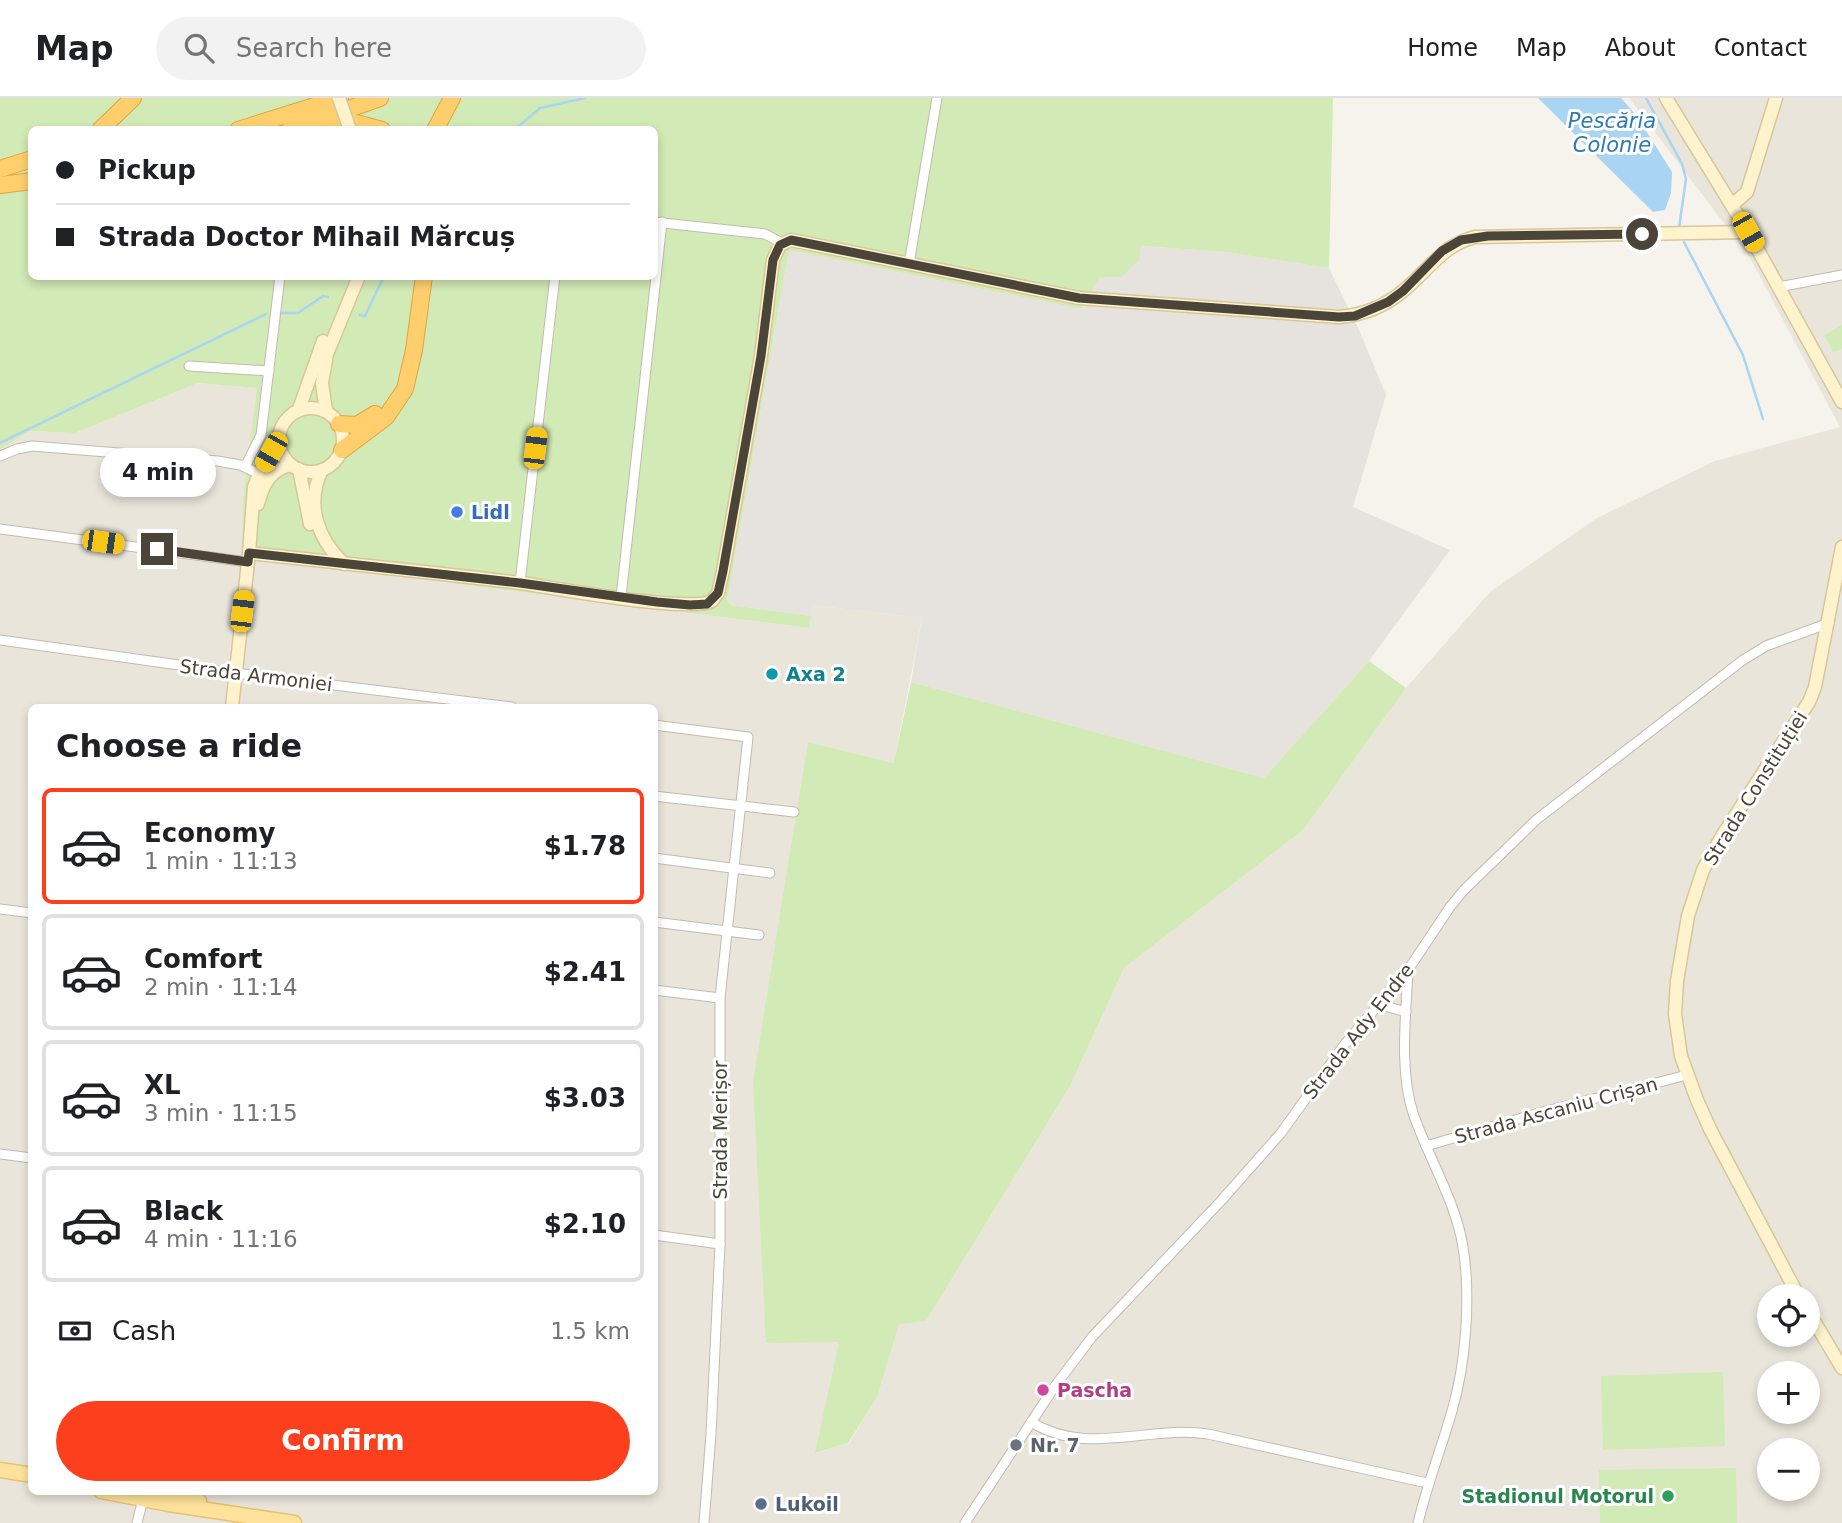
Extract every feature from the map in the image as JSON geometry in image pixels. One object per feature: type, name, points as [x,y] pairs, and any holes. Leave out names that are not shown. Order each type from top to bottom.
[{"type":"highway","points":[[105,126],[133,98]]},
{"type":"highway","points":[[251,126],[340,98]]},
{"type":"highway","points":[[300,126],[380,98]]},
{"type":"highway","points":[[437,126],[452,98]]},
{"type":"highway","points":[[332,126],[356,123],[367,126]]},
{"type":"highway","points":[[0,170],[28,160]]},
{"type":"highway","points":[[0,170],[28,167]]},
{"type":"highway","points":[[0,185],[28,182]]},
{"type":"highway","points":[[342,450],[386,418],[401,397],[410,372],[423,280]]},
{"type":"highway","points":[[340,424],[352,426],[362,423],[376,413],[393,393],[404,369],[419,311]]},
{"type":"main road","points":[[0,1470],[28,1474]]},
{"type":"main road","points":[[144,1495],[294,1523]]},
{"type":"main road","points":[[177,1495],[268,1519]]},
{"type":"street","points":[[340,98],[349,126]]},
{"type":"street","points":[[909,264],[937,98]]},
{"type":"street","points":[[1666,98],[1748,232],[1842,402]]},
{"type":"street","points":[[1732,205],[1746,192],[1776,98]]},
{"type":"street","points":[[658,222],[765,234],[782,243]]},
{"type":"street","points":[[0,529],[245,559],[344,564],[702,605],[712,601],[718,593],[761,356],[773,260],[782,243],[800,240],[1079,298],[1339,317],[1355,316],[1388,302],[1403,291],[1442,251],[1461,240],[1475,237],[1748,232]]},
{"type":"street","points":[[1778,287],[1842,275]]},
{"type":"street","points":[[245,467],[261,435],[280,280]]},
{"type":"street","points":[[520,583],[555,280]]},
{"type":"street","points":[[621,597],[652,280]]},
{"type":"street","points":[[299,410],[324,338],[357,281]]},
{"type":"street","points":[[326,411],[322,383],[327,354],[357,281]]},
{"type":"street","points":[[189,366],[269,371]]},
{"type":"street","points":[[232,704],[245,559],[250,539],[258,501],[274,471],[295,467],[310,472],[322,470],[336,460],[342,450],[343,437],[340,424],[326,411],[313,407],[299,410],[292,413],[282,425],[279,441],[254,487],[250,539]]},
{"type":"street","points":[[279,441],[281,452],[295,467],[312,531],[323,546],[344,564]]},
{"type":"street","points":[[0,456],[32,446],[54,447],[218,461],[245,467],[259,474]]},
{"type":"street","points":[[322,470],[316,485],[315,515],[318,529],[332,552]]},
{"type":"street","name":"Strada Constituției","points":[[1792,1284],[1710,1129],[1687,1075],[1678,1043],[1676,998],[1682,951],[1695,891],[1703,870],[1809,702],[1819,672],[1842,547]]},
{"type":"street","name":"Strada Ady Endre","points":[[965,1523],[1031,1422],[1092,1336],[1220,1202],[1281,1133],[1321,1076],[1408,970],[1464,890],[1536,820],[1743,660],[1779,641],[1829,623]]},
{"type":"street","name":"Strada Armoniei","points":[[0,640],[488,704]]},
{"type":"street","name":"Strada Merișor","points":[[658,725],[748,737],[720,998],[720,1244],[704,1523]]},
{"type":"street","points":[[658,796],[794,811]]},
{"type":"street","points":[[658,858],[769,873]]},
{"type":"street","points":[[0,909],[28,912]]},
{"type":"street","points":[[658,922],[759,935]]},
{"type":"street","points":[[1408,970],[1408,1087],[1413,1111],[1460,1231],[1465,1263],[1466,1305],[1458,1386],[1427,1483],[1418,1523]]},
{"type":"street","points":[[658,990],[720,998]]},
{"type":"street","points":[[1378,1004],[1406,1012]]},
{"type":"street","name":"Strada Ascaniu Crișan","points":[[1426,1146],[1546,1111],[1687,1075]]},
{"type":"street","points":[[0,1154],[28,1158]]},
{"type":"street","points":[[658,1236],[720,1244]]},
{"type":"street","points":[[1820,1331],[1842,1368]]},
{"type":"street","points":[[1031,1422],[1063,1437],[1123,1439],[1156,1432],[1199,1432],[1427,1483]]},
{"type":"street","points":[[137,1523],[144,1495]]},
{"type":"shaded area","points":[[1629,98],[1842,98],[1842,1523],[0,1523],[0,449],[30,431],[75,433],[198,383],[258,388],[243,498],[243,557],[810,628],[812,605],[922,618],[894,763],[809,742],[840,1342],[816,1453],[849,1443],[877,1398],[899,1323],[926,1321],[1070,1086],[1124,968],[1303,830],[1406,688],[1490,592],[1597,518],[1715,461],[1840,427],[1749,256]]},
{"type":"shaded area","points":[[1140,246],[1226,252],[1329,268],[1386,395],[1353,507],[1450,550],[1369,661],[1264,778],[911,682],[922,618],[812,605],[811,616],[731,605],[727,601],[789,250],[1081,309],[1100,276]]},
{"type":"green space","points":[[0,98],[1333,98],[1329,268],[1226,252],[1141,246],[1139,260],[1122,277],[1100,277],[1081,309],[789,250],[727,601],[731,605],[811,616],[810,628],[242,557],[243,498],[257,388],[198,383],[75,433],[30,431],[0,449]]},
{"type":"green space","points":[[1842,325],[1842,349],[1833,352],[1824,335]]},
{"type":"green space","points":[[1369,661],[1406,688],[1303,830],[1124,968],[1070,1086],[926,1321],[899,1324],[877,1398],[848,1443],[815,1453],[839,1342],[766,1343],[753,1081],[808,742],[894,763],[911,682],[1264,778]]},
{"type":"green space","points":[[1723,1372],[1725,1446],[1603,1450],[1601,1376]]},
{"type":"green space","name":"Stadionul Motorul","points":[[1736,1468],[1737,1523],[1600,1523],[1599,1470]]},
{"type":"water","name":"Pescăria Colonie","points":[[1538,98],[1621,98],[1636,115],[1672,172],[1671,193],[1665,210],[1653,212]]},
{"type":"waterway","points":[[519,126],[540,108],[585,98]]},
{"type":"waterway","points":[[1646,98],[1682,164],[1686,179],[1679,228]]},
{"type":"waterway","points":[[1684,242],[1743,355],[1763,419]]},
{"type":"waterway","points":[[360,315],[365,316],[382,280]]},
{"type":"waterway","points":[[281,313],[298,313],[323,296],[328,297]]},
{"type":"waterway","points":[[0,443],[266,314]]},
{"type":"place","name":"Lidl","points":[[457,512]]},
{"type":"place","name":"Axa 2","points":[[772,674]]},
{"type":"place","name":"Pascha","points":[[1043,1390]]},
{"type":"place","name":"Nr. 7","points":[[1016,1445]]},
{"type":"place","name":"Stadionul Motorul","points":[[1668,1496]]},
{"type":"place","name":"Lukoil","points":[[761,1504]]},
{"type":"route","points":[[157,549],[248,562],[249,553],[520,583],[657,602],[707,604],[718,593],[723,571],[761,356],[773,260],[776,251],[785,241],[800,240],[1079,298],[1339,317],[1355,316],[1388,302],[1417,278],[1442,251],[1461,240],[1488,236],[1642,234]]}]
